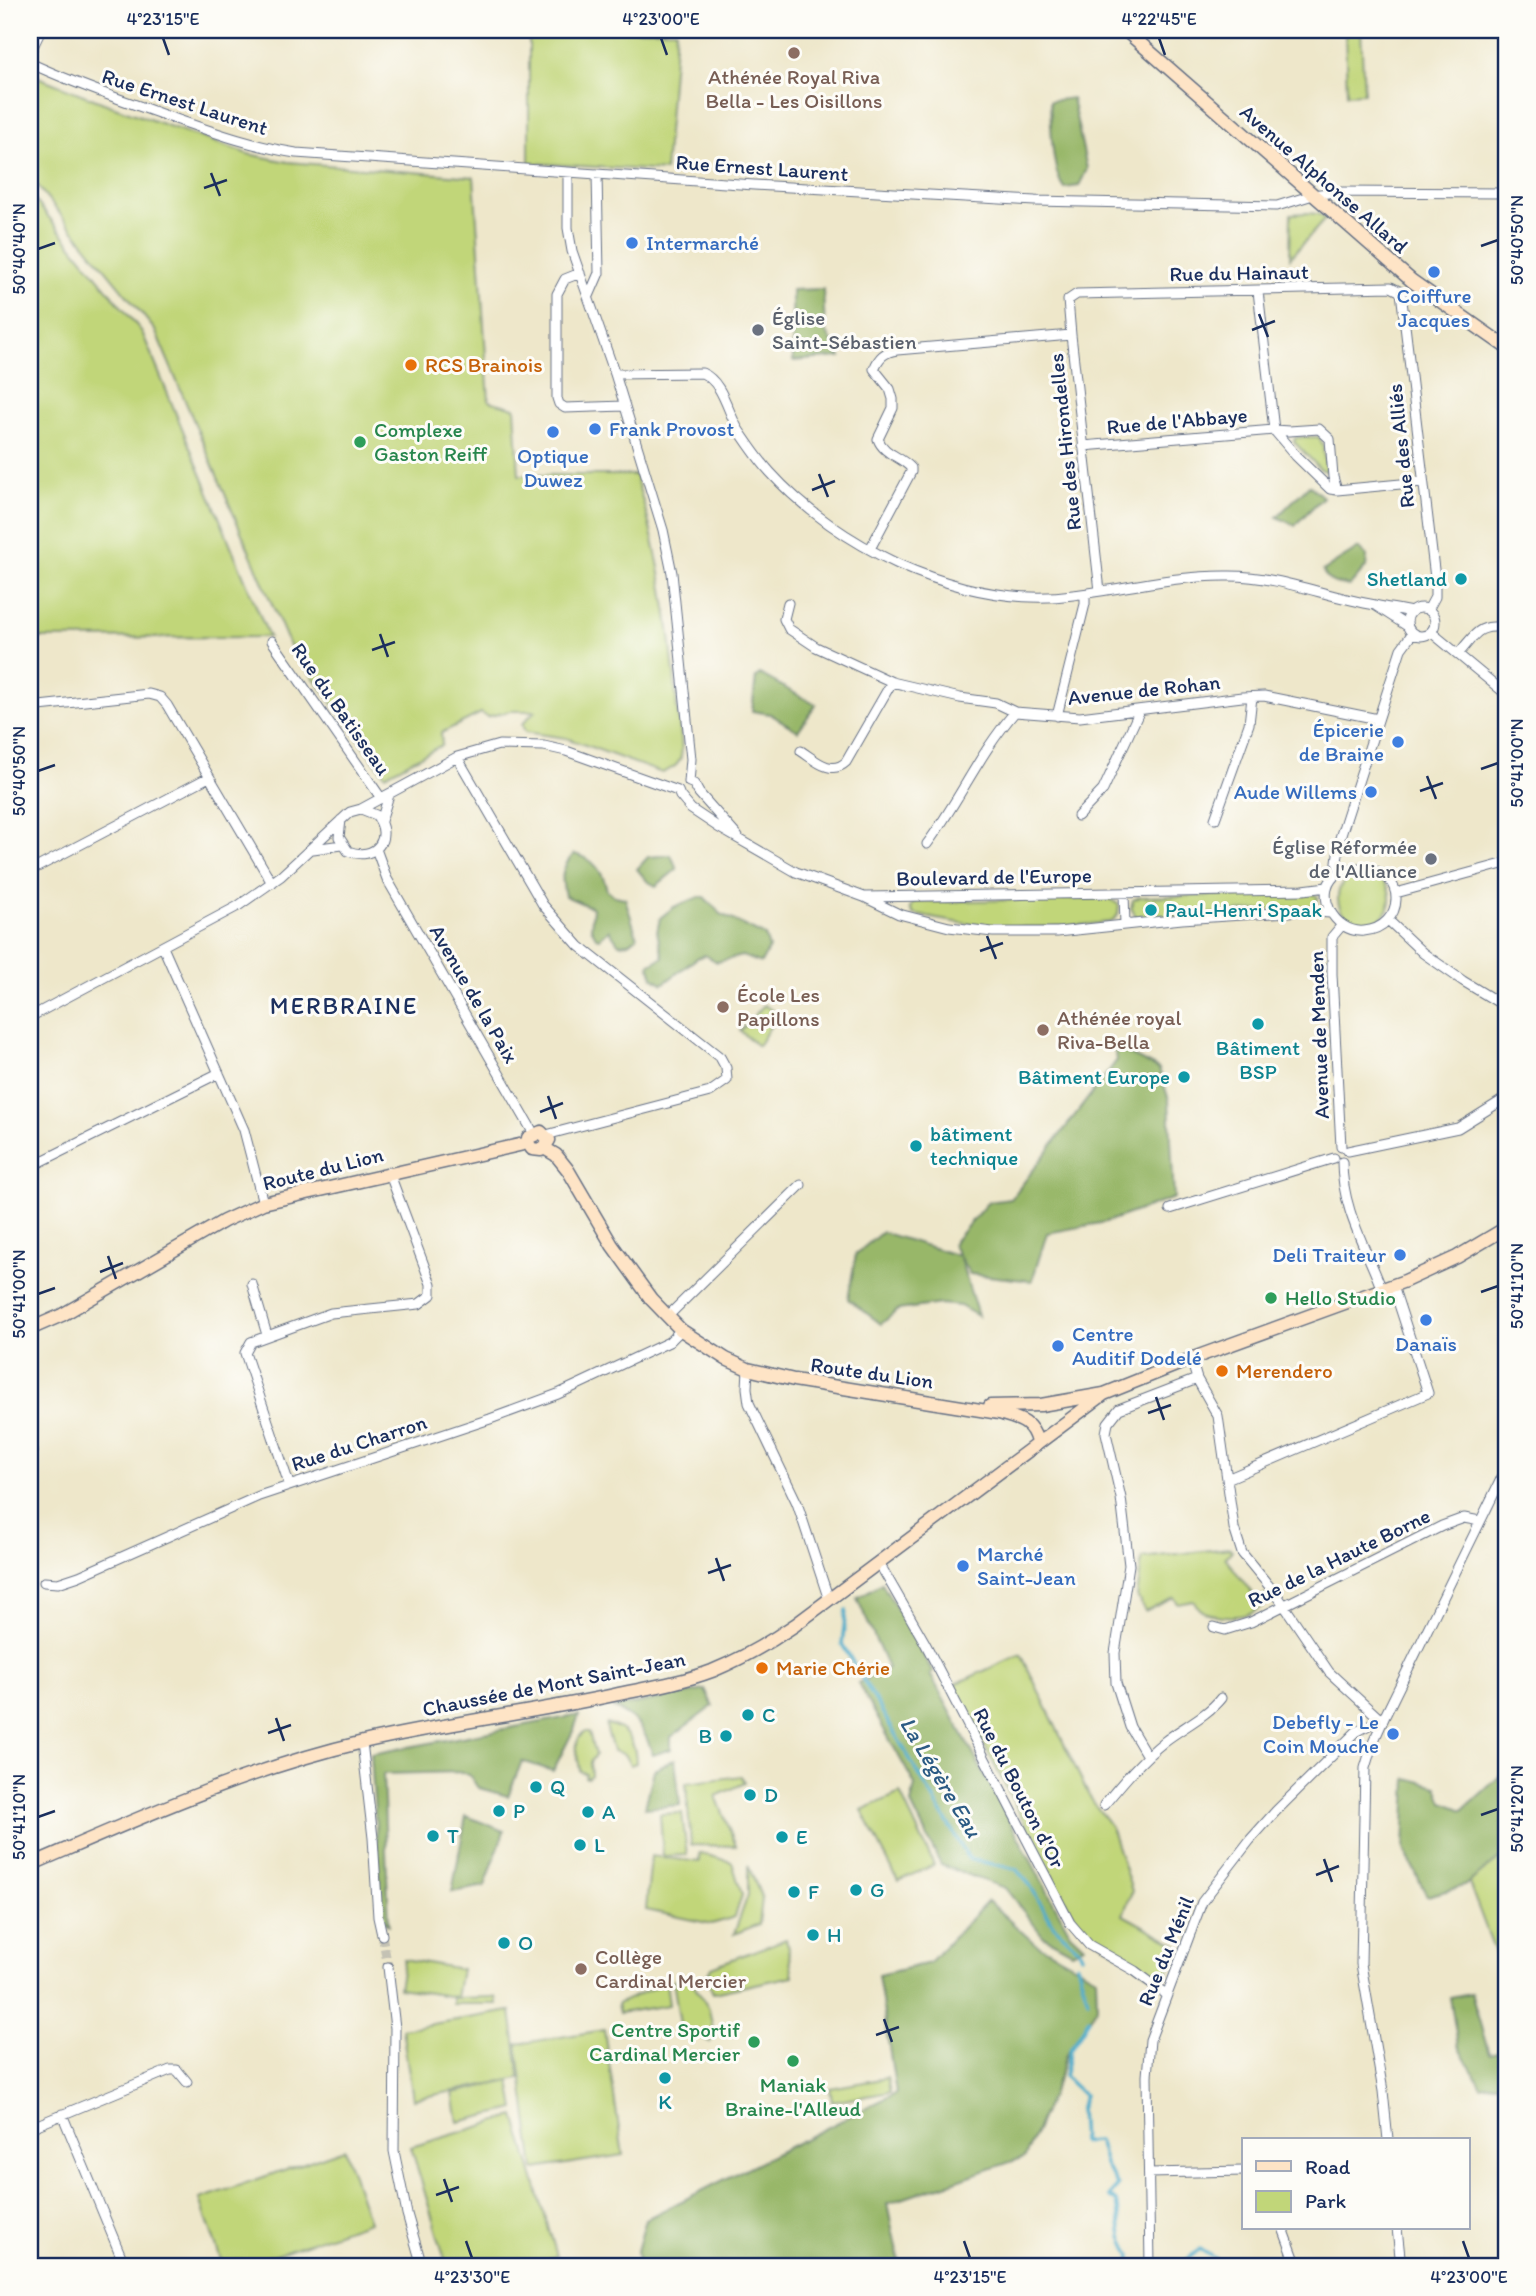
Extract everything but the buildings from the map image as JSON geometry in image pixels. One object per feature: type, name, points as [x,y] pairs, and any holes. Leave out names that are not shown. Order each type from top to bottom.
[{"type":"street","points":[[30,53],[41,30]]},
{"type":"street","name":"Avenue Alphonse Allard","points":[[1125,30],[1412,281],[1506,347]]},
{"type":"street","name":"Rue Ernest Laurent","points":[[30,64],[65,80],[232,139],[296,153],[754,185],[1048,201],[1277,206],[1313,195],[1335,192],[1506,193]]},
{"type":"street","points":[[568,173],[568,228],[663,530],[672,573],[691,759],[689,782]]},
{"type":"street","points":[[589,296],[599,272],[597,174]]},
{"type":"street","points":[[580,273],[565,279],[557,294],[557,398],[559,404],[565,408],[624,406]]},
{"type":"street","points":[[1401,292],[1412,281]]},
{"type":"street","name":"Rue du Hainaut","points":[[1077,294],[1391,287],[1401,292]]},
{"type":"street","points":[[1258,291],[1274,430],[1296,456],[1331,489],[1422,482]]},
{"type":"street","name":"Rue des Alliés","points":[[1401,292],[1435,597],[1428,610]]},
{"type":"street","name":"Rue des Hirondelles","points":[[1077,294],[1068,300],[1100,591]]},
{"type":"street","points":[[870,549],[911,472],[904,460],[884,450],[878,439],[893,408],[890,389],[874,369],[878,358],[888,352],[1071,335]]},
{"type":"street","points":[[615,374],[707,375],[719,389],[738,428],[769,471],[800,502],[870,549],[934,579],[1001,594],[1036,597],[1085,594],[1192,577],[1251,577],[1411,612]]},
{"type":"street","name":"Rue de l'Abbaye","points":[[1083,446],[1274,430],[1289,432],[1319,429],[1330,439],[1333,477],[1337,490]]},
{"type":"street","points":[[1056,716],[1085,594]]},
{"type":"street","name":"Avenue de Rohan","points":[[788,603],[784,620],[789,629],[816,647],[892,682],[996,703],[1015,712],[1080,717],[1264,696],[1378,719]]},
{"type":"street","points":[[1374,605],[1420,636],[1431,632]]},
{"type":"street","points":[[1340,872],[1337,862],[1340,838],[1401,649],[1410,630],[1407,618],[1411,612],[1420,608],[1428,610],[1435,620],[1431,632]]},
{"type":"street","points":[[1458,654],[1479,629],[1486,626],[1506,627]]},
{"type":"street","points":[[1431,632],[1506,694]]},
{"type":"street","name":"Rue du Batisseau","points":[[272,641],[385,796]]},
{"type":"street","points":[[801,751],[830,768],[841,767],[892,682]]},
{"type":"street","points":[[30,707],[149,694],[160,697],[272,883]]},
{"type":"street","points":[[1215,819],[1249,724],[1252,697]]},
{"type":"street","points":[[1078,816],[1103,790],[1140,710]]},
{"type":"street","points":[[927,844],[949,814],[999,731],[1015,712]]},
{"type":"street","points":[[30,1017],[238,906],[272,883],[329,834],[350,812],[361,809],[457,757],[499,745],[544,746],[586,756],[678,791],[686,802],[694,800],[699,793],[694,784],[689,782]]},
{"type":"street","points":[[457,757],[543,905],[579,946],[720,1057],[726,1068],[727,1080],[710,1092],[538,1140]]},
{"type":"street","points":[[30,871],[209,777]]},
{"type":"street","points":[[678,791],[689,782]]},
{"type":"street","name":"Boulevard de l'Europe","points":[[699,793],[738,838]]},
{"type":"street","points":[[308,850],[342,845],[356,854],[365,854],[376,849],[383,836],[381,821],[385,796]]},
{"type":"street","name":"Boulevard de l'Europe","points":[[686,802],[691,809],[718,827],[796,872],[925,922],[993,932],[1057,932],[1304,911],[1330,913]]},
{"type":"street","points":[[361,809],[376,815],[381,821]]},
{"type":"street","points":[[341,820],[338,828],[342,845]]},
{"type":"street","name":"Avenue de la Paix","points":[[376,849],[384,871],[538,1140]]},
{"type":"street","name":"Avenue de la Paix","points":[[365,854],[384,871]]},
{"type":"street","points":[[1396,893],[1506,863]]},
{"type":"street","points":[[1372,868],[1384,873],[1392,882],[1396,893],[1394,907],[1388,920],[1380,927],[1361,932],[1342,925],[1330,913],[1327,887],[1340,872],[1372,868]]},
{"type":"street","name":"Boulevard de l'Europe","points":[[864,897],[1303,890],[1327,887]]},
{"type":"street","points":[[1124,893],[1125,925]]},
{"type":"street","points":[[1388,920],[1423,953],[1506,1007]]},
{"type":"street","name":"Avenue de Menden","points":[[1342,925],[1332,937],[1332,974],[1345,1149]]},
{"type":"street","points":[[163,947],[244,1130],[263,1203]]},
{"type":"street","points":[[30,1167],[219,1073]]},
{"type":"street","points":[[1227,1479],[1428,1394],[1388,1288],[1350,1216],[1335,1149],[1458,1128],[1506,1098]]},
{"type":"street","name":"Route du Lion","points":[[30,1329],[62,1315],[224,1222],[263,1203],[538,1140],[556,1155],[568,1170],[637,1282],[681,1330],[726,1359],[748,1369],[794,1380],[999,1413],[1030,1425],[1037,1442]]},
{"type":"street","points":[[1170,1209],[1338,1160]]},
{"type":"street","points":[[289,1484],[245,1353],[251,1342],[331,1313],[419,1304],[431,1295],[431,1284],[389,1172]]},
{"type":"street","points":[[668,1316],[801,1185]]},
{"type":"street","points":[[1104,1394],[1191,1359],[1388,1288],[1457,1257],[1506,1228]]},
{"type":"street","points":[[251,1284],[267,1335]]},
{"type":"street","name":"Rue du Charron","points":[[44,1582],[58,1583],[79,1576],[289,1484],[490,1419],[558,1394],[669,1342],[681,1330]]},
{"type":"street","points":[[1191,1359],[1197,1378],[1219,1416],[1239,1547],[1283,1604],[1329,1672],[1382,1717]]},
{"type":"street","points":[[748,1369],[749,1403],[797,1503],[829,1600]]},
{"type":"street","points":[[1147,1756],[1130,1727],[1116,1683],[1115,1654],[1129,1565],[1121,1499],[1106,1433],[1108,1423],[1119,1409],[1197,1378]]},
{"type":"street","name":"Route du Lion","points":[[962,1405],[1041,1405],[1104,1394]]},
{"type":"street","name":"Chaussée de Mont Saint-Jean","points":[[30,1865],[230,1782],[295,1760],[362,1742],[677,1682],[745,1656],[829,1600],[1104,1394]]},
{"type":"street","points":[[1041,1405],[1057,1427]]},
{"type":"street","points":[[1388,2138],[1383,2091],[1361,1964],[1365,1768],[1382,1717],[1506,1469]]},
{"type":"street","name":"Rue de la Haute Borne","points":[[1214,1627],[1224,1630],[1237,1626],[1443,1526],[1464,1518],[1480,1521]]},
{"type":"street","name":"Rue du Bouton d'Or","points":[[879,1563],[925,1643],[1070,1923],[1089,1945],[1135,1971],[1166,1994]]},
{"type":"street","points":[[1104,1805],[1147,1756],[1180,1729],[1214,1707],[1221,1698]]},
{"type":"street","name":"Rue du Ménil","points":[[1150,2266],[1150,2040],[1202,1902],[1250,1840],[1356,1731],[1382,1717]]},
{"type":"street","points":[[362,1742],[373,1838],[378,1917],[382,1934]]},
{"type":"street","points":[[388,1967],[395,2028],[394,2151],[407,2214],[422,2266]]},
{"type":"street","points":[[30,2128],[170,2070],[177,2070],[187,2082]]},
{"type":"street","points":[[62,2115],[125,2266]]},
{"type":"street","points":[[1149,2173],[1242,2171]]},
{"type":"street","points":[[1284,2230],[1297,2266]]},
{"type":"street","points":[[1397,2230],[1401,2266]]},
{"type":"green space","points":[[529,30],[676,30],[665,171],[529,163]]},
{"type":"green space","points":[[1345,30],[1361,30],[1364,93],[1347,94]]},
{"type":"green space","name":"Complexe Gaston Reiff","points":[[30,74],[248,154],[288,162],[474,177],[489,401],[515,408],[519,475],[635,475],[658,561],[668,619],[682,746],[676,765],[662,773],[566,738],[525,732],[522,724],[535,711],[510,711],[487,717],[481,713],[441,733],[442,745],[385,775],[289,644],[155,330],[30,177]]},
{"type":"green space","points":[[1072,98],[1087,169],[1079,186],[1065,188],[1060,182],[1054,160],[1050,101]]},
{"type":"green space","points":[[30,194],[142,332],[269,637],[30,638]]},
{"type":"green space","points":[[1307,213],[1326,218],[1290,258],[1291,214]]},
{"type":"green space","points":[[823,289],[825,330],[841,357],[793,361],[792,290]]},
{"type":"green space","points":[[1319,437],[1326,471],[1320,469],[1294,442],[1295,438]]},
{"type":"green space","points":[[1309,485],[1323,497],[1295,525],[1277,517]]},
{"type":"green space","points":[[1359,548],[1367,556],[1366,567],[1350,586],[1328,579],[1323,571]]},
{"type":"green space","points":[[760,674],[816,705],[798,731],[770,714],[752,711],[756,677]]},
{"type":"green space","points":[[574,854],[592,862],[603,878],[607,891],[625,898],[637,937],[629,943],[619,944],[609,930],[600,938],[596,937],[591,928],[593,908],[565,896],[563,874],[566,864]]},
{"type":"green space","points":[[671,855],[677,869],[656,886],[647,881],[637,869],[648,857]]},
{"type":"green space","points":[[1364,872],[1374,874],[1382,880],[1388,888],[1388,908],[1382,916],[1374,922],[1364,924],[1354,922],[1346,916],[1340,908],[1338,898],[1340,888],[1346,880],[1354,874]]},
{"type":"green space","points":[[1311,893],[1318,897],[1314,906],[1145,919],[1137,918],[1131,908],[1133,900],[1140,897]]},
{"type":"green space","points":[[704,897],[721,914],[765,936],[769,948],[761,963],[742,956],[717,962],[705,955],[663,984],[653,977],[649,965],[663,957],[657,932],[660,918],[674,907]]},
{"type":"green space","points":[[1109,898],[1119,905],[1118,915],[1111,922],[1059,927],[964,924],[913,914],[910,908],[914,902]]},
{"type":"green space","points":[[764,1005],[778,1014],[758,1046],[740,1031]]},
{"type":"green space","points":[[1113,1046],[1159,1069],[1169,1100],[1174,1198],[1106,1222],[1047,1233],[1032,1281],[970,1274],[960,1258],[978,1316],[960,1306],[941,1304],[898,1310],[881,1324],[848,1299],[856,1254],[882,1232],[959,1256],[952,1244],[988,1202],[1011,1199],[1117,1060]]},
{"type":"green space","points":[[1229,1548],[1232,1551],[1225,1557],[1257,1600],[1265,1594],[1270,1600],[1264,1605],[1248,1614],[1223,1616],[1206,1613],[1193,1601],[1178,1604],[1174,1598],[1145,1611],[1137,1597],[1142,1558]]},
{"type":"green space","points":[[882,1583],[933,1672],[930,1674],[1070,1933],[1084,1946],[1072,1952],[1043,1936],[1005,1888],[941,1865],[911,1804],[915,1785],[858,1683],[888,1668],[857,1598]]},
{"type":"green space","points":[[1021,1654],[1089,1796],[1111,1827],[1132,1891],[1123,1915],[1178,1945],[1163,1983],[1083,1930],[1063,1897],[953,1685]]},
{"type":"green space","points":[[705,1690],[713,1706],[671,1737],[671,1749],[653,1755],[639,1726],[613,1708]]},
{"type":"green space","points":[[579,1715],[553,1771],[522,1761],[508,1796],[478,1788],[470,1776],[462,1772],[383,1774],[389,1925],[382,1919],[371,1754]]},
{"type":"green space","points":[[607,1724],[620,1729],[629,1738],[636,1763],[630,1765],[624,1754],[613,1751]]},
{"type":"green space","points":[[584,1732],[589,1732],[595,1755],[590,1762],[591,1775],[587,1778],[586,1774],[580,1771],[577,1750],[578,1741]]},
{"type":"green space","points":[[675,1759],[680,1805],[645,1808],[654,1770]]},
{"type":"green space","points":[[1506,1760],[1506,1854],[1464,1886],[1427,1896],[1404,1849],[1407,1778],[1437,1786],[1443,1802],[1463,1810],[1500,1776]]},
{"type":"green space","points":[[741,1776],[745,1783],[716,1796],[736,1846],[691,1845],[686,1783]]},
{"type":"green space","points":[[900,1793],[934,1865],[898,1881],[862,1810]]},
{"type":"green space","points":[[682,1813],[687,1855],[663,1856],[660,1814]]},
{"type":"green space","points":[[466,1816],[504,1831],[485,1886],[452,1892]]},
{"type":"green space","points":[[1506,1850],[1506,1958],[1499,1962],[1464,1870]]},
{"type":"green space","points":[[700,1853],[732,1862],[742,1895],[735,1917],[712,1924],[646,1910],[651,1856],[699,1862]]},
{"type":"green space","points":[[748,1865],[762,1899],[759,1924],[734,1934],[748,1895]]},
{"type":"green space","points":[[988,1901],[1033,1942],[1096,1977],[1097,2007],[1066,2055],[1025,2157],[887,2204],[900,2266],[622,2266],[638,2260],[637,2251],[646,2219],[896,2093],[878,1975],[929,1963]]},
{"type":"green space","points":[[786,1939],[793,1976],[713,1993],[706,1977],[711,1967]]},
{"type":"green space","points":[[404,1959],[461,1969],[456,1998],[496,1997],[497,2004],[452,2004],[452,1998],[455,1997],[399,1988]]},
{"type":"green space","points":[[681,1978],[691,1980],[709,2009],[714,2035],[710,2042],[699,2036],[682,2037],[673,1981]]},
{"type":"green space","points":[[666,1982],[669,2005],[619,2013],[617,2004]]},
{"type":"green space","points":[[1471,1993],[1489,2054],[1506,2050],[1506,2082],[1481,2086],[1458,2046],[1450,1997]]},
{"type":"green space","points":[[511,2011],[520,2078],[413,2099],[402,2029]]},
{"type":"green space","points":[[604,2030],[623,2155],[534,2169],[517,2044]]},
{"type":"green space","points":[[887,2078],[890,2092],[832,2102],[830,2088]]},
{"type":"green space","points":[[510,2081],[515,2109],[458,2122],[453,2093]]},
{"type":"green space","points":[[515,2116],[557,2256],[523,2266],[447,2266],[411,2147]]},
{"type":"green space","points":[[344,2149],[369,2222],[242,2266],[223,2266],[200,2199]]},
{"type":"waterway","name":"La Légère Eau","points":[[846,1610],[842,1644],[969,1859],[1016,1869],[1030,1885],[1053,1925],[1079,1949],[1082,1956]]},
{"type":"waterway","points":[[1077,1964],[1088,2000]]},
{"type":"waterway","name":"La Légère Eau","points":[[1089,2019],[1070,2050],[1064,2076],[1085,2096],[1080,2109],[1082,2142],[1098,2141],[1106,2167],[1118,2186],[1109,2196],[1117,2201],[1122,2237],[1131,2256],[1129,2266]]},
{"type":"waterway","name":"La Légère Eau","points":[[1179,2266],[1200,2249],[1226,2266]]},
{"type":"tunnel","points":[[382,1935],[388,1967]]},
{"type":"place","name":"Athénée Royal Riva Bella - Les Oisillons","points":[[794,53]]},
{"type":"place","name":"Intermarché","points":[[632,243]]},
{"type":"place","name":"Coiffure Jacques","points":[[1434,272]]},
{"type":"place","name":"Église Saint-Sébastien","points":[[758,330]]},
{"type":"place","name":"RCS Brainois","points":[[411,365]]},
{"type":"place","name":"Frank Provost","points":[[595,429]]},
{"type":"place","name":"Optique Duwez","points":[[553,432]]},
{"type":"place","name":"Complexe Gaston Reiff","points":[[360,442]]},
{"type":"place","name":"Shetland","points":[[1461,579]]},
{"type":"place","name":"Épicerie de Braine","points":[[1398,742]]},
{"type":"place","name":"Aude Willems","points":[[1371,792]]},
{"type":"place","name":"Église Réformée de l'Alliance","points":[[1431,859]]},
{"type":"place","name":"Paul-Henri Spaak","points":[[1151,910]]},
{"type":"place","name":"École Les Papillons","points":[[723,1007]]},
{"type":"place","name":"Bâtiment BSP","points":[[1258,1024]]},
{"type":"place","name":"Athénée royal Riva-Bella","points":[[1043,1030]]},
{"type":"place","name":"Bâtiment Europe","points":[[1184,1077]]},
{"type":"place","name":"bâtiment technique","points":[[916,1146]]},
{"type":"place","name":"Deli Traiteur","points":[[1400,1255]]},
{"type":"place","name":"Hello Studio","points":[[1271,1298]]},
{"type":"place","name":"Danaïs","points":[[1426,1320]]},
{"type":"place","name":"Centre Auditif Dodelé","points":[[1058,1346]]},
{"type":"place","name":"Merendero","points":[[1222,1371]]},
{"type":"place","name":"Marché Saint-Jean","points":[[963,1566]]},
{"type":"place","name":"Marie Chérie","points":[[762,1668]]},
{"type":"place","name":"C","points":[[748,1715]]},
{"type":"place","name":"Debefly - Le Coin Mouche","points":[[1393,1734]]},
{"type":"place","name":"B","points":[[726,1736]]},
{"type":"place","name":"Q","points":[[536,1787]]},
{"type":"place","name":"D","points":[[750,1795]]},
{"type":"place","name":"P","points":[[499,1811]]},
{"type":"place","name":"A","points":[[588,1812]]},
{"type":"place","name":"T","points":[[433,1836]]},
{"type":"place","name":"E","points":[[782,1837]]},
{"type":"place","name":"L","points":[[580,1845]]},
{"type":"place","name":"G","points":[[856,1890]]},
{"type":"place","name":"F","points":[[794,1892]]},
{"type":"place","name":"H","points":[[813,1935]]},
{"type":"place","name":"O","points":[[504,1943]]},
{"type":"place","name":"Collège Cardinal Mercier","points":[[581,1969]]},
{"type":"place","name":"Centre Sportif Cardinal Mercier","points":[[754,2042]]},
{"type":"place","name":"Maniak Braine-l'Alleud","points":[[793,2061]]},
{"type":"place","name":"K","points":[[665,2078]]},
{"type":"district","name":"MERBRAINE","points":[[344,1006]]}]
